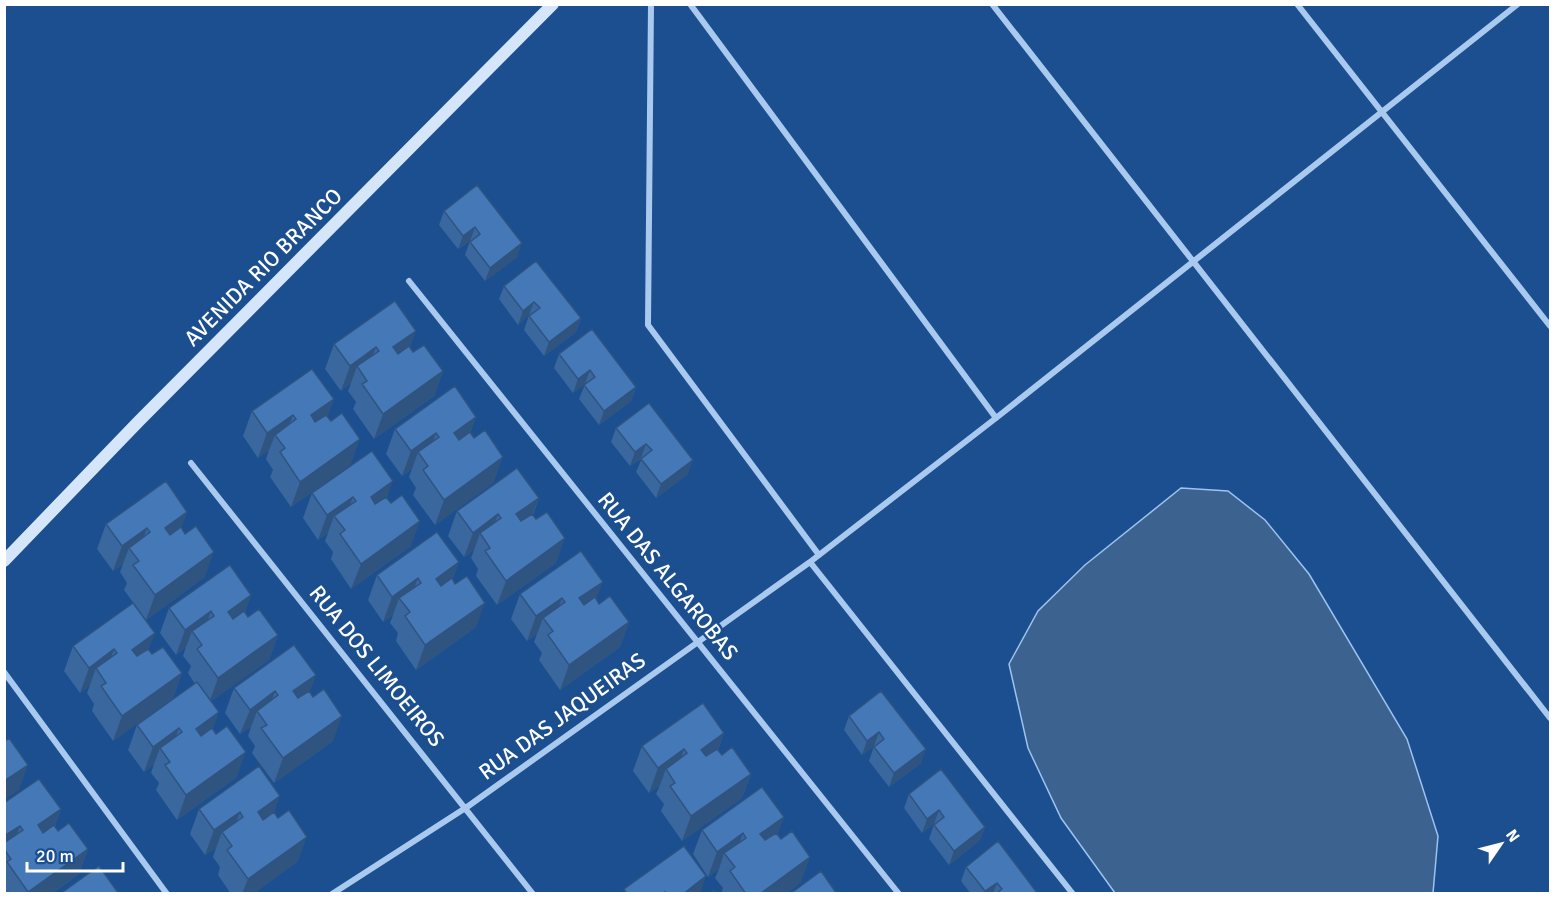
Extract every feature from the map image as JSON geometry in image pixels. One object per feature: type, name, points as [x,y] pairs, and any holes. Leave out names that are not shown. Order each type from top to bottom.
[{"type":"street","name":"AVENIDA RIO BRANCO","points":[[4,561],[147,413],[553,4]]},
{"type":"street","points":[[651,4],[648,325],[819,555]]},
{"type":"street","points":[[690,4],[996,418]]},
{"type":"street","points":[[992,4],[1194,259],[1551,718]]},
{"type":"street","points":[[1297,4],[1551,326]]},
{"type":"street","name":"RUA DAS JAQUEIRAS","points":[[332,894],[466,807],[810,562],[996,418],[1518,4]]},
{"type":"street","name":"RUA DAS ALGAROBAS","points":[[409,281],[899,894]]},
{"type":"street","name":"RUA DOS LIMOEIROS","points":[[191,463],[533,894]]},
{"type":"street","points":[[810,562],[1073,894]]},
{"type":"street","points":[[4,672],[167,894]]},
{"type":"water","points":[[1181,488],[1228,491],[1265,520],[1309,574],[1407,739],[1438,836],[1433,893],[1115,893],[1061,818],[1028,748],[1009,664],[1038,611],[1085,565]]},
{"type":"building","points":[[477,185],[522,243],[490,268],[470,242],[480,234],[475,227],[463,236],[444,211]]},
{"type":"building","points":[[536,261],[581,318],[549,342],[529,316],[540,308],[534,302],[523,311],[504,286]]},
{"type":"building","points":[[395,301],[416,331],[393,347],[398,354],[409,346],[413,352],[424,345],[443,371],[383,414],[362,384],[367,381],[357,366],[379,351],[376,347],[350,366],[334,344]]},
{"type":"building","points":[[592,329],[636,387],[604,411],[584,385],[595,377],[590,370],[578,379],[559,354]]},
{"type":"building","points":[[312,369],[334,399],[311,415],[315,422],[326,415],[331,421],[342,413],[360,439],[300,482],[280,452],[285,448],[275,435],[296,419],[293,415],[267,433],[252,411]]},
{"type":"building","points":[[455,386],[476,417],[454,433],[459,440],[470,432],[474,438],[485,430],[503,457],[444,500],[423,470],[428,466],[418,452],[439,437],[436,433],[411,451],[395,429]]},
{"type":"building","points":[[649,403],[693,460],[661,484],[641,459],[652,450],[646,444],[635,452],[616,428]]},
{"type":"building","points":[[372,451],[393,481],[371,497],[375,504],[386,497],[391,503],[402,495],[420,521],[361,564],[340,534],[345,530],[334,516],[356,501],[353,497],[327,515],[312,493]]},
{"type":"building","points":[[517,468],[539,498],[516,514],[521,521],[532,514],[536,519],[547,512],[565,538],[506,581],[485,551],[490,548],[480,533],[501,518],[498,514],[473,533],[457,511]]},
{"type":"building","points":[[166,481],[187,512],[165,528],[170,535],[181,527],[185,534],[196,526],[214,552],[155,595],[133,565],[139,561],[129,548],[150,532],[147,528],[122,546],[106,524]]},
{"type":"building","points":[[437,532],[459,562],[436,579],[441,586],[452,578],[455,584],[467,576],[485,603],[425,645],[405,616],[410,612],[399,598],[421,583],[418,578],[392,597],[377,575]]},
{"type":"building","points":[[581,551],[603,582],[579,598],[584,605],[595,597],[599,604],[610,596],[629,622],[569,665],[548,635],[553,631],[543,618],[565,602],[562,598],[536,616],[520,594]]},
{"type":"building","points":[[230,565],[251,595],[228,612],[233,619],[244,611],[248,617],[259,609],[278,635],[218,678],[197,649],[202,645],[192,631],[214,616],[211,611],[185,630],[169,608]]},
{"type":"building","points":[[133,603],[155,633],[132,650],[137,656],[148,649],[152,654],[163,647],[182,673],[122,716],[101,686],[106,683],[96,668],[117,653],[114,649],[89,668],[73,646]]},
{"type":"building","points":[[294,645],[316,675],[293,691],[298,698],[309,691],[313,697],[324,689],[342,716],[283,758],[261,728],[267,725],[257,711],[278,695],[275,691],[250,710],[234,688]]},
{"type":"building","points":[[197,682],[219,712],[196,729],[201,736],[212,728],[216,734],[227,726],[246,752],[186,795],[165,765],[170,762],[160,748],[182,732],[179,728],[153,747],[137,725]]},
{"type":"building","points":[[881,691],[926,749],[894,773],[874,747],[884,739],[879,732],[867,741],[849,716]]},
{"type":"building","points":[[703,703],[724,733],[701,750],[706,756],[717,749],[722,755],[732,747],[751,774],[691,816],[670,786],[675,783],[666,769],[687,753],[684,749],[658,768],[642,746]]},
{"type":"building","points":[[9,738],[28,765],[4,781],[4,742]]},
{"type":"building","points":[[259,766],[280,796],[258,812],[263,820],[274,812],[278,818],[289,810],[307,837],[248,879],[227,850],[232,846],[222,832],[243,817],[240,812],[214,830],[199,809]]},
{"type":"building","points":[[941,769],[985,827],[954,851],[934,825],[944,817],[939,810],[927,819],[909,794]]},
{"type":"building","points":[[39,779],[61,809],[38,825],[43,833],[54,825],[58,831],[69,823],[88,849],[28,892],[7,862],[11,859],[4,849],[4,843],[23,830],[20,826],[4,836],[4,803]]},
{"type":"building","points":[[762,787],[784,817],[760,834],[765,840],[776,833],[781,839],[792,831],[810,857],[760,894],[746,894],[730,871],[735,867],[724,853],[746,838],[743,833],[717,852],[702,830]]},
{"type":"building","points":[[998,841],[1038,894],[996,894],[1002,889],[997,883],[985,891],[966,867]]},
{"type":"building","points":[[684,846],[706,876],[683,894],[666,894],[665,892],[664,894],[627,894],[624,889]]},
{"type":"building","points":[[99,866],[119,894],[60,894]]},
{"type":"building","points":[[821,871],[837,894],[790,894]]}]
